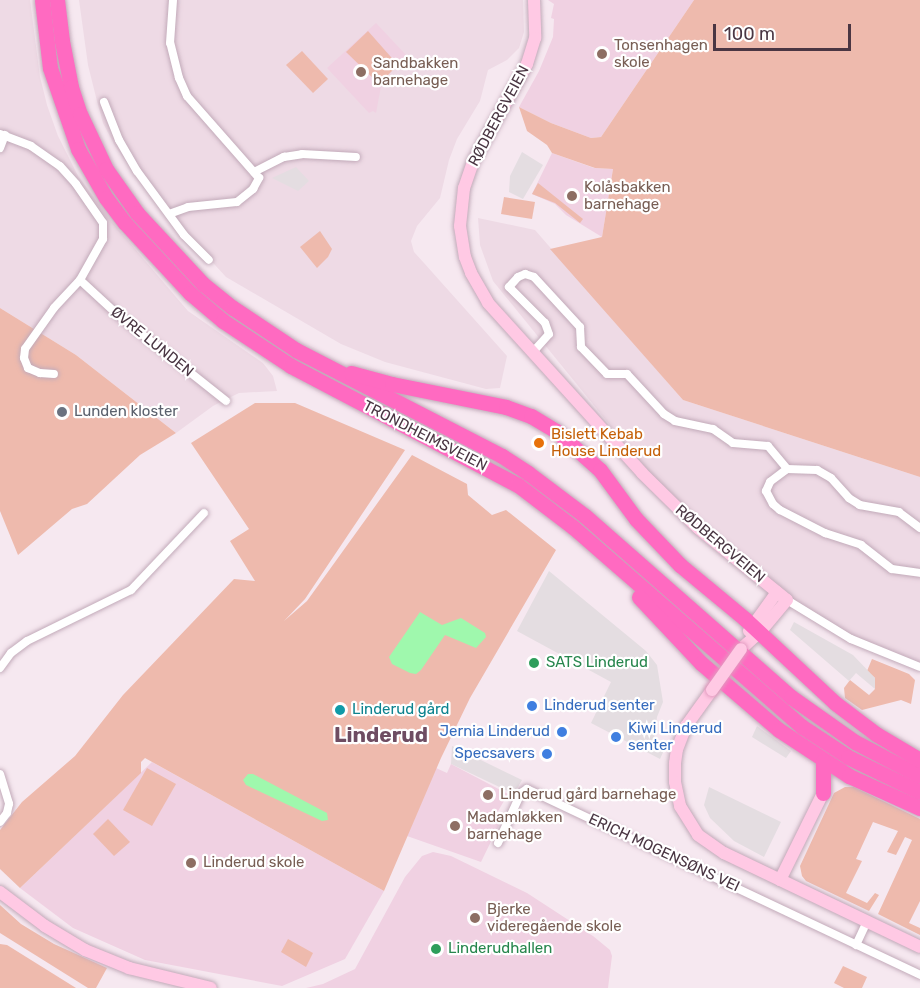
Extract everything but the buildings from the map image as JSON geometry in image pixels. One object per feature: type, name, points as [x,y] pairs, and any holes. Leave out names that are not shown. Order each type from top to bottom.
[{"type":"highway","name":"TRONDHEIMSVEIEN","points":[[42,0],[46,40],[55,88],[78,149],[106,198],[168,272],[204,306],[275,356],[325,386],[510,480],[547,506],[801,726],[848,757],[920,792]]},
{"type":"highway","name":"TRONDHEIMSVEIEN","points":[[57,0],[71,87],[93,143],[120,191],[156,236],[203,284],[267,333],[323,365],[502,456],[528,473],[585,516],[791,697],[855,742],[920,776]]},
{"type":"highway","points":[[323,365],[392,384],[506,406],[531,416],[556,431],[600,470],[636,519],[667,554],[750,637],[876,734],[920,760]]},
{"type":"highway","points":[[602,553],[701,663],[779,730],[849,776],[920,807]]},
{"type":"highway","points":[[823,761],[823,793]]},
{"type":"highway","points":[[823,793],[834,781],[849,776]]},
{"type":"street","points":[[169,214],[182,208],[223,204],[242,199],[259,178],[187,96],[170,43],[173,0]]},
{"type":"street","name":"RØDBERGVEIEN","points":[[534,0],[536,25],[532,50],[522,76],[473,162],[464,188],[460,226],[465,257],[478,288],[532,353],[676,508],[788,600]]},
{"type":"street","points":[[104,102],[123,149],[193,246],[209,260]]},
{"type":"street","points":[[0,148],[3,135],[31,146],[60,166],[99,214],[104,230],[100,246],[81,280],[48,316],[24,354],[24,361],[31,370],[54,374]]},
{"type":"street","points":[[254,172],[277,160],[302,153],[356,157]]},
{"type":"street","points":[[532,353],[549,334],[545,323],[509,287],[518,277],[525,274],[534,277],[580,327],[581,347],[607,374],[627,374],[664,414],[675,421],[713,429],[733,443],[768,446],[787,470]]},
{"type":"street","name":"ØVRE LUNDEN","points":[[81,280],[118,315],[226,401]]},
{"type":"street","points":[[920,528],[899,512],[860,505],[849,498],[831,477],[817,470],[787,470],[770,482],[766,491],[773,504],[825,533],[861,545],[892,569],[920,573]]},
{"type":"street","points":[[0,668],[12,653],[27,641],[132,590],[204,513]]},
{"type":"street","name":"ERICH MOGENSØNS VEI","points":[[777,592],[750,637],[682,734],[677,748],[675,782],[680,806],[698,835],[724,853],[920,947]]},
{"type":"street","points":[[788,600],[850,639],[920,667]]},
{"type":"street","name":"ERICH MOGENSØNS VEI","points":[[750,637],[788,600]]},
{"type":"street","points":[[0,774],[9,804],[7,813],[0,822]]},
{"type":"street","name":"ERICH MOGENSØNS VEI","points":[[498,843],[521,793],[527,789],[920,975]]},
{"type":"street","points":[[780,880],[823,793]]},
{"type":"street","points":[[0,892],[50,930],[93,954],[129,968],[211,988]]},
{"type":"street","points":[[856,945],[867,921]]},
{"type":"shaded area","points":[[0,0],[30,0],[40,77],[47,105],[58,136],[78,176],[112,222],[188,311],[263,363],[273,376],[277,391],[239,393],[213,406],[176,433],[76,355],[0,308]]},
{"type":"shaded area","points":[[79,0],[523,0],[524,32],[519,48],[507,60],[488,70],[480,101],[457,139],[449,160],[440,198],[417,226],[411,241],[414,252],[507,356],[500,388],[486,389],[385,362],[341,344],[226,277],[144,187],[115,146],[103,123],[88,65]]},
{"type":"shaded area","name":"Tonsenhagen skole","points":[[548,0],[694,0],[601,137],[591,138],[551,123],[519,107],[539,71],[553,37],[554,19],[551,18],[554,4]]},
{"type":"shaded area","points":[[694,0],[920,0],[920,477],[683,400],[550,249],[602,237],[613,169],[595,168],[552,153],[547,145],[527,131],[519,107],[551,123],[591,138],[601,137]]},
{"type":"shaded area","name":"Sandbakken barnehage","points":[[376,23],[406,55],[382,81],[376,113],[373,111],[369,113],[327,68]]},
{"type":"shaded area","points":[[368,31],[398,65],[379,84],[346,52]]},
{"type":"shaded area","points":[[302,51],[328,79],[313,93],[286,65]]},
{"type":"shaded area","points":[[522,152],[543,165],[523,199],[509,192],[510,176]]},
{"type":"shaded area","name":"Kolåsbakken barnehage","points":[[552,153],[594,168],[613,169],[602,237],[566,215],[555,204],[532,194]]},
{"type":"shaded area","points":[[296,167],[309,181],[298,191],[272,178]]},
{"type":"shaded area","points":[[538,183],[583,219],[580,223],[555,203],[532,194]]},
{"type":"shaded area","points":[[504,197],[535,202],[532,219],[501,214]]},
{"type":"shaded area","points":[[478,218],[535,230],[683,400],[920,477],[920,666],[857,641],[784,601],[648,472],[493,281],[480,245]]},
{"type":"shaded area","points":[[320,231],[332,249],[328,257],[317,268],[300,247]]},
{"type":"shaded area","points":[[0,308],[76,355],[176,433],[140,455],[87,504],[72,509],[18,555],[0,511]]},
{"type":"shaded area","points":[[255,403],[295,403],[405,450],[305,599],[284,621],[307,601],[412,455],[467,484],[468,495],[492,515],[506,510],[556,550],[470,698],[441,758],[384,891],[145,758],[141,762],[141,773],[20,888],[0,869],[0,830],[22,802],[75,756],[123,695],[234,579],[255,581],[230,541],[249,529],[191,443]]},
{"type":"shaded area","name":"Linderud senter","points":[[549,571],[646,651],[657,665],[663,702],[657,717],[654,739],[665,748],[660,759],[591,723],[611,682],[517,631]]},
{"type":"shaded area","points":[[420,612],[442,625],[461,618],[485,633],[486,637],[476,648],[445,635],[421,670],[416,674],[410,673],[392,664],[389,657]]},
{"type":"shaded area","points":[[794,622],[853,655],[875,678],[875,689],[856,673],[849,681],[790,630]]},
{"type":"shaded area","points":[[872,659],[909,674],[915,680],[911,704],[901,700],[862,710],[845,698],[844,688],[850,680],[869,695],[875,689],[875,678],[867,671]]},
{"type":"shaded area","points":[[757,726],[791,751],[786,758],[752,737]]},
{"type":"shaded area","points":[[452,746],[522,780],[514,794],[451,764]]},
{"type":"shaded area","name":"Linderud skole","points":[[152,762],[384,891],[345,959],[282,986],[145,960],[73,928],[20,888]]},
{"type":"shaded area","points":[[451,764],[508,794],[494,818],[500,823],[481,862],[407,836],[436,768],[447,773]]},
{"type":"shaded area","points":[[147,768],[176,784],[152,826],[123,810]]},
{"type":"shaded area","points":[[248,774],[253,774],[327,813],[328,820],[322,821],[246,785],[243,780]]},
{"type":"shaded area","points":[[709,787],[781,822],[764,857],[734,841],[710,818],[704,805]]},
{"type":"shaded area","points":[[845,787],[854,787],[920,819],[920,901],[909,923],[920,928],[920,935],[878,914],[912,840],[905,837],[896,855],[887,852],[898,831],[873,822],[856,859],[862,861],[846,893],[867,903],[875,893],[879,895],[869,911],[806,881],[802,876],[800,866],[834,793]]},
{"type":"shaded area","points":[[108,819],[130,842],[114,856],[93,834]]},
{"type":"shaded area","name":"Bjerke videregående skole","points":[[433,852],[451,856],[527,893],[593,936],[610,950],[612,956],[608,988],[306,988],[323,984],[355,969],[405,877],[422,856]]},
{"type":"shaded area","points":[[0,905],[21,924],[54,944],[107,968],[96,988],[88,988],[0,933]]},
{"type":"shaded area","points":[[288,939],[313,953],[306,967],[281,952]]},
{"type":"shaded area","points":[[0,944],[7,945],[76,988],[0,988]]},
{"type":"shaded area","points":[[843,966],[867,977],[862,988],[844,988],[834,983]]},
{"type":"place","name":"Tonsenhagen skole","points":[[602,54]]},
{"type":"place","name":"Sandbakken barnehage","points":[[361,72]]},
{"type":"place","name":"Kolåsbakken barnehage","points":[[572,196]]},
{"type":"place","name":"Lunden kloster","points":[[62,412]]},
{"type":"place","name":"Bislett Kebab House Linderud","points":[[539,443]]},
{"type":"place","name":"SATS Linderud","points":[[534,663]]},
{"type":"place","name":"Linderud senter","points":[[532,706]]},
{"type":"place","name":"Linderud gård","points":[[340,710]]},
{"type":"place","name":"Jernia Linderud","points":[[562,732]]},
{"type":"place","name":"Kiwi Linderud senter","points":[[616,737]]},
{"type":"place","name":"Specsavers","points":[[547,754]]},
{"type":"place","name":"Linderud gård barnehage","points":[[488,795]]},
{"type":"place","name":"Madamløkken barnehage","points":[[455,826]]},
{"type":"place","name":"Linderud skole","points":[[191,863]]},
{"type":"place","name":"Bjerke videregående skole","points":[[475,918]]},
{"type":"place","name":"Linderudhallen","points":[[436,949]]},
{"type":"district","name":"Linderud","points":[[381,735]]}]
